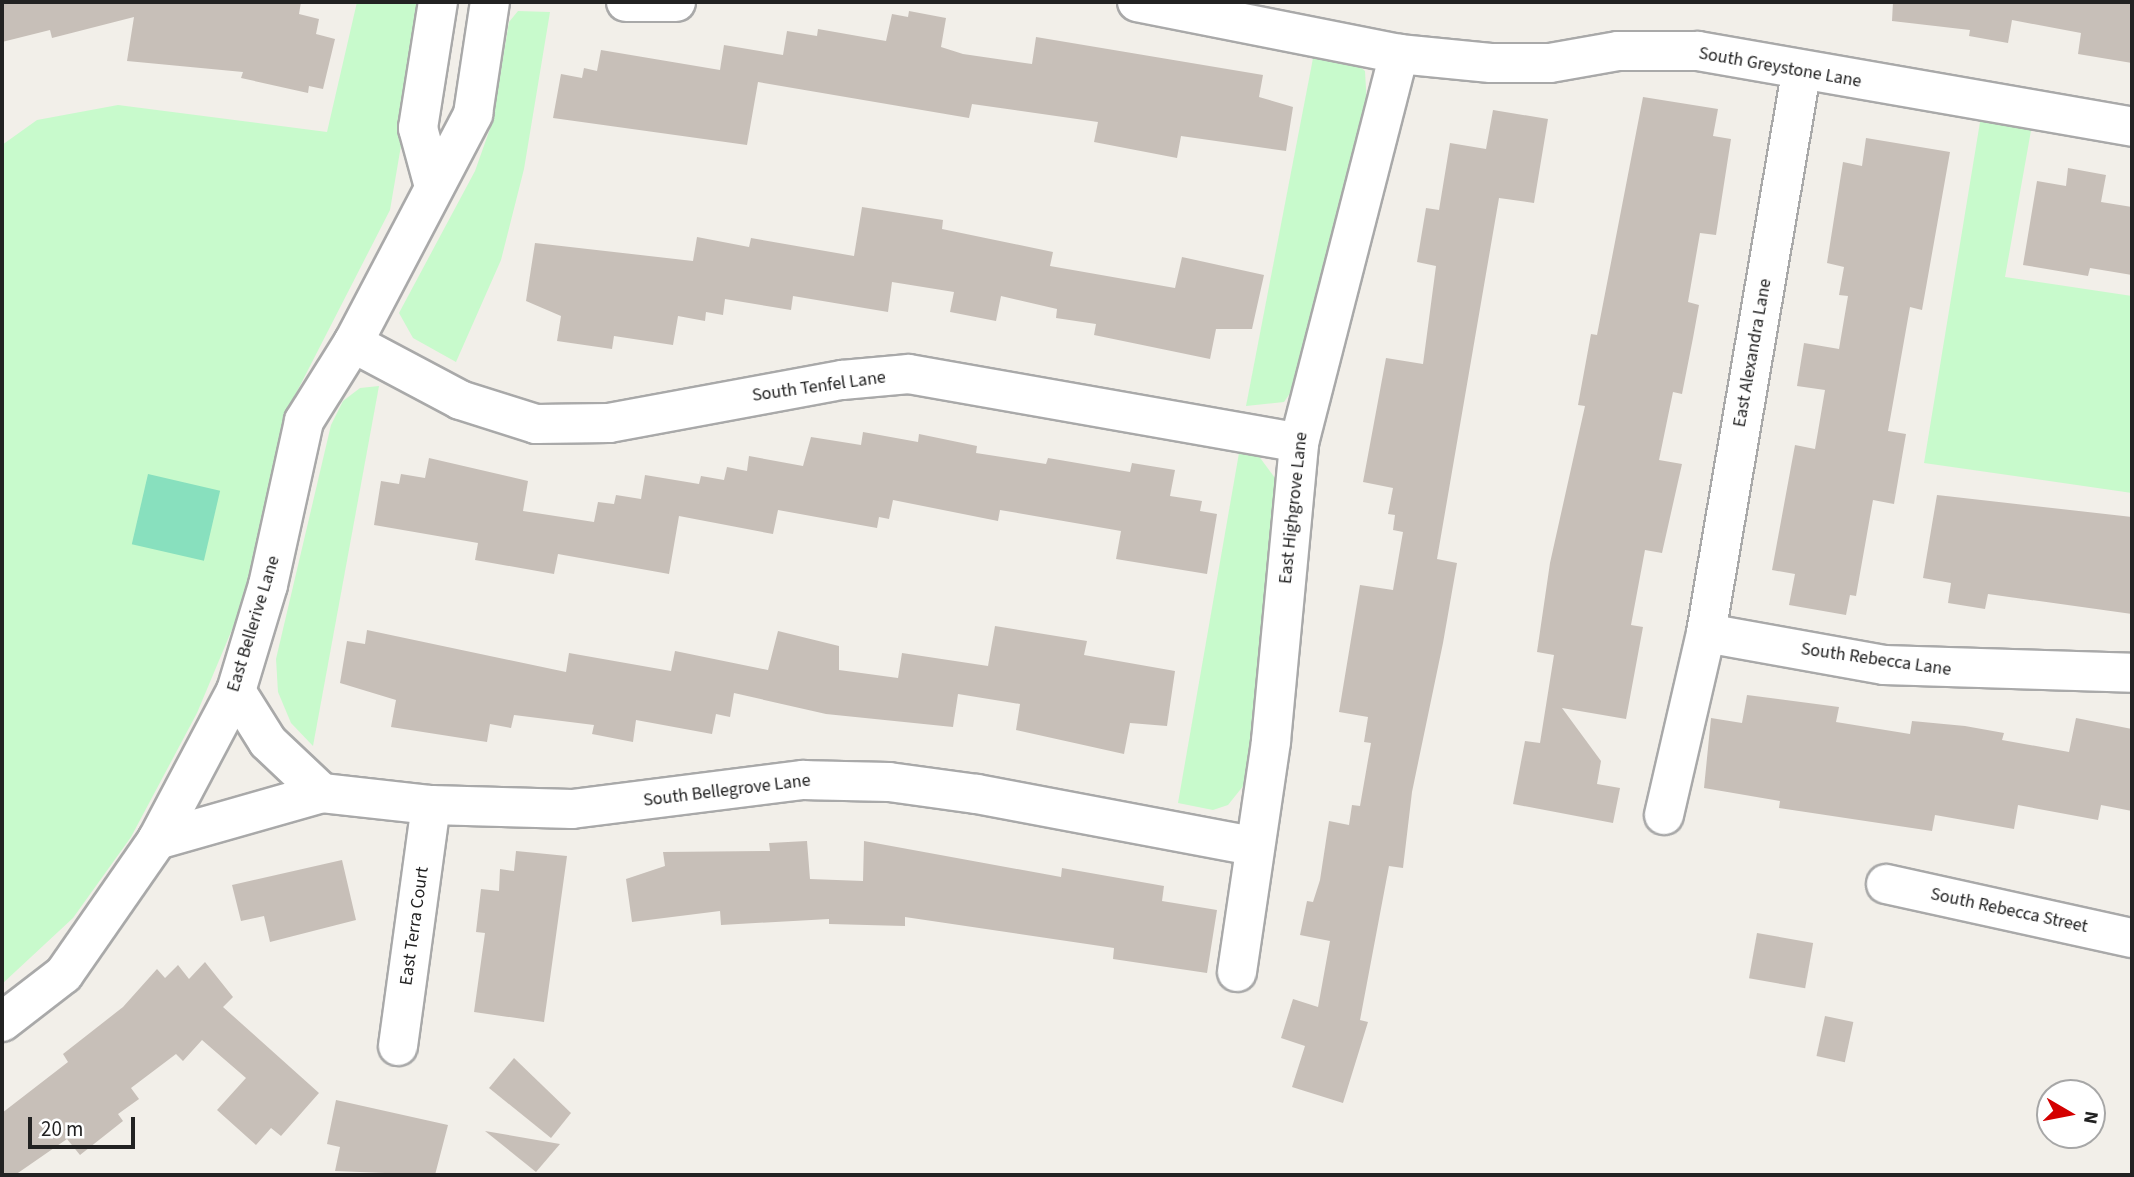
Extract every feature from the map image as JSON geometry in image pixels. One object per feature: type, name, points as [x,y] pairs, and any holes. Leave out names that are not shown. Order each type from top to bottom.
[{"type":"street","points":[[433,183],[418,128],[438,2]]},
{"type":"street","name":"East Bellerive Lane","points":[[2,1022],[64,974],[157,841],[236,691],[268,585],[304,421],[353,343],[433,183],[473,114],[490,2]]},
{"type":"street","points":[[626,2],[676,2]]},
{"type":"street","name":"South Greystone Lane","points":[[1137,2],[1399,54],[1550,63],[1618,51],[1698,51],[1801,73],[2132,127]]},
{"type":"street","name":"East Highgrove Lane","points":[[1237,972],[1252,846],[1271,741],[1299,443],[1399,54]]},
{"type":"street","name":"East Alexandra Lane","points":[[1664,815],[1706,633],[1801,73]]},
{"type":"street","name":"South Tenfel Lane","points":[[353,343],[460,400],[536,424],[609,422],[842,380],[909,374],[1299,443]]},
{"type":"street","name":"South Rebecca Lane","points":[[1706,633],[1884,665],[2132,673]]},
{"type":"street","points":[[236,691],[268,742],[322,793]]},
{"type":"street","name":"South Bellegrove Lane","points":[[157,841],[322,793],[431,805],[572,809],[803,780],[889,782],[1252,846]]},
{"type":"street","name":"East Terra Court","points":[[398,1046],[431,805]]},
{"type":"street","name":"South Rebecca Street","points":[[1886,884],[2132,938]]},
{"type":"green space","points":[[357,2],[421,2],[424,11],[390,210],[288,409],[254,577],[197,713],[131,837],[73,918],[2,984],[2,145],[37,120],[118,105],[327,132]]},
{"type":"green space","points":[[518,11],[550,12],[524,169],[501,260],[456,362],[413,338],[399,313],[475,171],[492,123],[509,22]]},
{"type":"green space","points":[[1314,53],[1350,59],[1365,71],[1367,107],[1295,386],[1284,402],[1246,406]]},
{"type":"green space","points":[[1981,116],[2032,125],[2005,277],[2132,296],[2132,493],[1924,463]]},
{"type":"green space","points":[[379,386],[313,746],[291,723],[278,692],[276,659],[331,425],[343,401],[360,388]]},
{"type":"green space","points":[[1239,453],[1258,455],[1275,478],[1248,780],[1228,805],[1213,810],[1178,803]]},
{"type":"green space","points":[[148,474],[220,491],[204,561],[132,544]]},
{"type":"building","points":[[2,2],[301,2],[299,14],[319,19],[316,34],[335,39],[323,89],[309,86],[308,93],[241,78],[243,72],[127,61],[134,17],[52,38],[50,30],[2,42]]},
{"type":"building","points":[[1893,2],[2132,2],[2132,63],[2078,54],[2081,33],[2012,20],[2008,43],[1969,36],[1970,30],[1892,21]]},
{"type":"building","points":[[909,11],[946,18],[941,47],[963,54],[1032,64],[1036,37],[1263,75],[1259,97],[1293,107],[1286,151],[1181,136],[1177,158],[1094,142],[1098,122],[972,104],[969,118],[758,82],[747,145],[553,118],[561,74],[582,78],[584,68],[597,71],[601,50],[720,70],[724,45],[783,55],[787,31],[817,36],[818,29],[886,41],[892,14],[908,17]]},
{"type":"building","points":[[1643,97],[1718,109],[1713,136],[1731,139],[1716,235],[1700,233],[1688,302],[1699,305],[1682,394],[1673,392],[1659,460],[1682,464],[1662,553],[1645,550],[1631,625],[1643,627],[1626,719],[1562,708],[1601,761],[1597,784],[1620,788],[1613,823],[1513,804],[1525,741],[1540,743],[1554,655],[1537,652],[1550,563],[1585,406],[1578,405],[1591,334],[1597,335]]},
{"type":"building","points":[[1493,110],[1548,119],[1534,203],[1499,198],[1437,559],[1457,563],[1412,792],[1403,868],[1389,866],[1360,1020],[1368,1022],[1343,1103],[1292,1087],[1305,1046],[1281,1038],[1293,999],[1318,1007],[1330,941],[1300,935],[1307,901],[1313,902],[1320,880],[1329,821],[1349,825],[1352,805],[1360,806],[1371,743],[1364,742],[1368,717],[1339,712],[1360,585],[1393,590],[1403,532],[1393,530],[1395,515],[1388,514],[1393,488],[1363,482],[1386,358],[1423,364],[1436,266],[1417,262],[1426,208],[1439,210],[1450,143],[1486,149]]},
{"type":"building","points":[[1866,138],[1950,152],[1922,310],[1910,307],[1888,431],[1906,434],[1894,504],[1873,500],[1856,596],[1850,595],[1846,615],[1789,605],[1795,574],[1772,570],[1795,445],[1815,449],[1825,390],[1797,386],[1804,343],[1839,349],[1848,296],[1839,295],[1844,267],[1827,263],[1843,162],[1862,166]]},
{"type":"building","points":[[2068,168],[2106,175],[2101,202],[2132,207],[2132,275],[2090,268],[2088,276],[2023,265],[2037,181],[2066,186]]},
{"type":"building","points":[[862,207],[943,220],[942,229],[1053,252],[1050,266],[1175,288],[1182,257],[1264,275],[1252,329],[1216,329],[1210,359],[1094,335],[1096,324],[1056,318],[1057,309],[1001,296],[996,321],[950,312],[954,292],[892,282],[888,312],[793,296],[791,310],[725,299],[723,315],[706,312],[705,321],[678,316],[673,345],[614,336],[612,349],[557,341],[561,316],[526,301],[535,243],[693,261],[697,237],[749,247],[751,238],[854,256]]},
{"type":"building","points":[[863,432],[918,442],[919,434],[977,446],[976,453],[1046,464],[1048,458],[1130,472],[1132,463],[1175,470],[1170,496],[1202,501],[1200,511],[1217,514],[1207,574],[1116,559],[1121,531],[1000,510],[998,521],[893,500],[889,519],[879,517],[877,528],[778,510],[773,534],[679,516],[669,574],[558,554],[554,574],[475,560],[478,543],[374,525],[381,481],[399,484],[401,474],[425,478],[429,458],[528,481],[523,511],[594,522],[598,502],[614,504],[616,495],[641,499],[645,475],[699,484],[701,476],[724,480],[727,467],[747,471],[749,456],[803,466],[811,437],[861,445]]},
{"type":"building","points":[[1937,495],[2132,517],[2132,614],[1988,594],[1985,609],[1948,603],[1951,583],[1923,578]]},
{"type":"building","points":[[995,626],[1087,641],[1084,655],[1175,671],[1167,726],[1130,723],[1124,754],[1016,730],[1020,704],[958,694],[953,727],[826,714],[734,693],[730,717],[716,714],[712,734],[636,720],[633,742],[592,734],[594,725],[514,715],[511,728],[490,724],[487,742],[391,727],[396,700],[340,683],[347,641],[365,644],[367,630],[566,672],[569,653],[671,671],[675,651],[768,670],[778,631],[839,646],[839,670],[898,678],[902,653],[988,666]]},
{"type":"building","points":[[1747,695],[1839,707],[1836,722],[1910,734],[1912,721],[1965,726],[2004,733],[2002,740],[2069,752],[2076,718],[2132,729],[2132,811],[2101,805],[2098,820],[2018,805],[2014,829],[1935,815],[1932,831],[1779,808],[1780,801],[1704,788],[1711,718],[1742,723]]},
{"type":"building","points":[[807,841],[810,879],[863,881],[864,841],[1061,877],[1062,868],[1164,886],[1162,901],[1217,910],[1207,973],[1113,959],[1114,948],[905,917],[905,926],[829,924],[829,919],[721,925],[720,911],[632,922],[626,879],[665,866],[663,852],[770,851],[769,843]]},
{"type":"building","points":[[516,851],[567,856],[544,1022],[474,1012],[485,933],[476,932],[481,889],[499,891],[500,869],[514,871]]},
{"type":"building","points":[[342,860],[356,920],[270,942],[264,916],[241,921],[232,885]]},
{"type":"building","points":[[1757,933],[1813,943],[1805,988],[1749,978]]},
{"type":"building","points":[[205,962],[233,997],[223,1007],[319,1093],[281,1136],[271,1128],[256,1145],[217,1110],[246,1078],[202,1040],[183,1061],[176,1054],[131,1088],[139,1099],[118,1114],[123,1121],[80,1155],[67,1139],[15,1175],[2,1175],[2,1113],[68,1062],[63,1054],[123,1007],[157,969],[165,978],[178,965],[189,979]]},
{"type":"building","points":[[1825,1016],[1853,1022],[1845,1062],[1816,1056]]},
{"type":"building","points":[[514,1058],[571,1113],[551,1138],[489,1088]]},
{"type":"building","points":[[336,1100],[448,1125],[435,1175],[335,1171],[340,1147],[327,1144]]},
{"type":"building","points":[[485,1131],[560,1144],[536,1172]]}]
